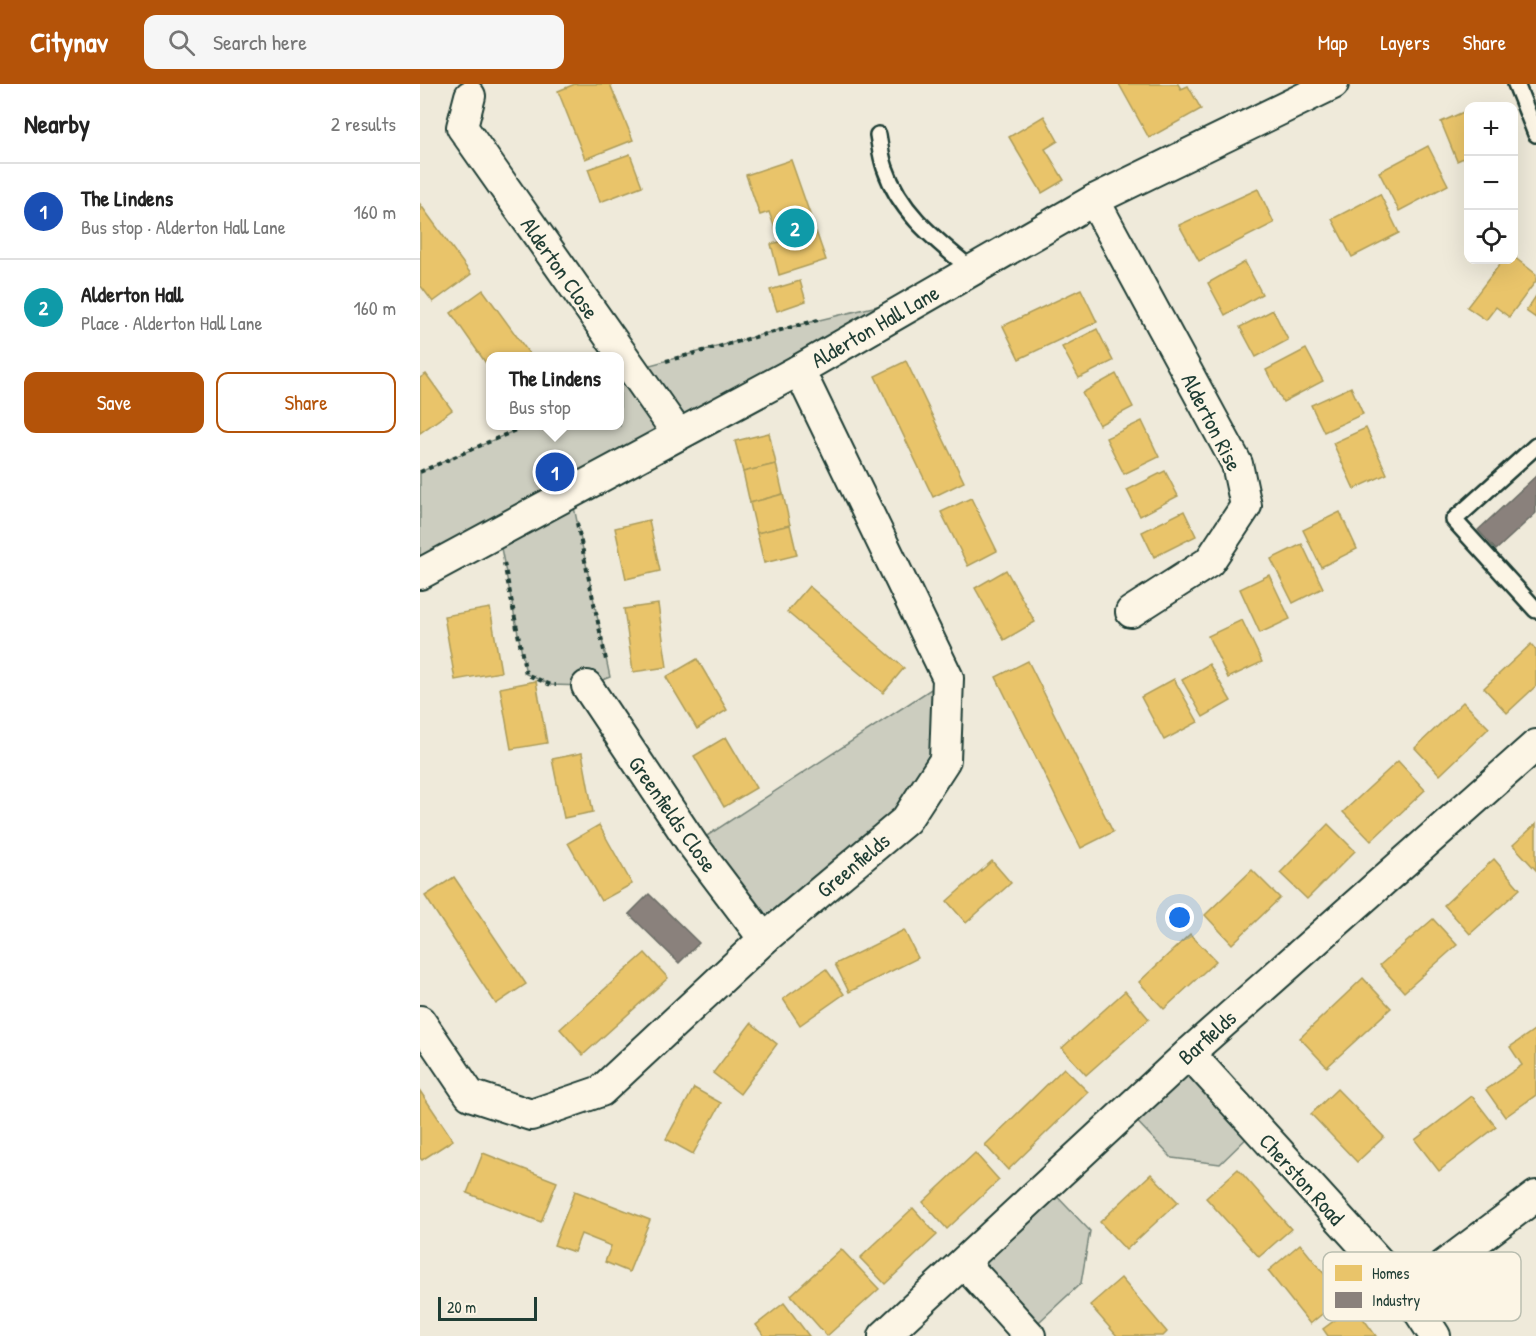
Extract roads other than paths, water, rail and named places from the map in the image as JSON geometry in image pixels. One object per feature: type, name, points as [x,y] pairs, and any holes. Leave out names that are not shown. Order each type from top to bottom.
[{"type":"street","name":"Alderton Hall Lane","points":[[420,574],[800,369],[1094,200],[1333,84]]},
{"type":"street","name":"Alderton Close","points":[[470,96],[462,127],[619,352]]},
{"type":"street","name":"Alderton Rise","points":[[1094,200],[1237,464],[1246,506],[1209,562],[1131,612]]},
{"type":"street","name":"Alderton Close","points":[[624,359],[678,434]]},
{"type":"street","name":"Greenfields","points":[[420,1021],[470,1095],[531,1115],[601,1091],[764,939],[906,820],[945,760],[948,678],[800,369]]},
{"type":"street","name":"Greenfields Close","points":[[592,695],[693,845],[764,939]]},
{"type":"street","name":"Barfields","points":[[884,1336],[1189,1053],[1536,745]]},
{"type":"street","name":"Cherston Road","points":[[1189,1053],[1370,1252]]},
{"type":"street","points":[[1462,1252],[1536,1196]]},
{"type":"street","points":[[964,1263],[1030,1336]]},
{"type":"street","name":"Cherston Road","points":[[1425,1321],[1435,1336]]},
{"type":"lane","points":[[1516,84],[1536,134]]},
{"type":"lane","points":[[878,135],[891,186],[903,207],[936,240],[972,270]]},
{"type":"lane","points":[[1536,446],[1454,520],[1536,610]]},
{"type":"place","name":"Alderton Hall","points":[[795,228]]},
{"type":"place","name":"The Lindens","points":[[555,472]]}]
